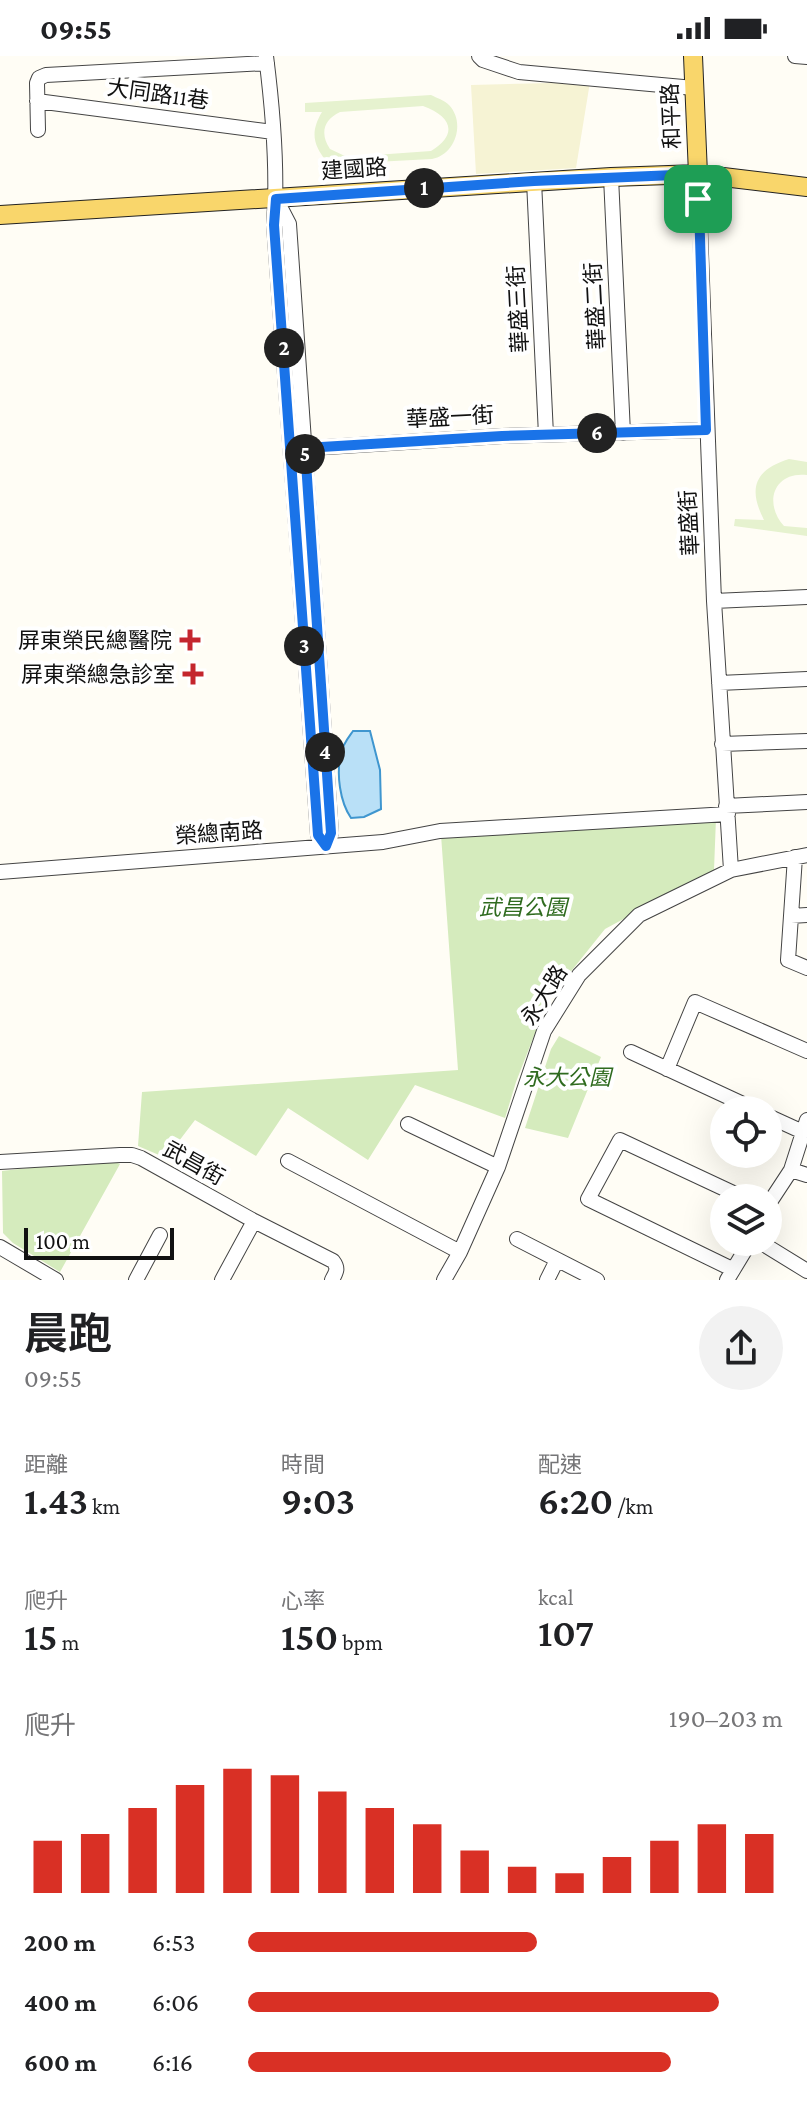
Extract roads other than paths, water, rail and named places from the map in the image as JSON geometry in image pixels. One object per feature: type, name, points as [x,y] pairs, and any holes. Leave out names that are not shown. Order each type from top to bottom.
[{"type":"main road","name":"和平路","points":[[693,56],[698,174]]},
{"type":"main road","name":"建國路","points":[[0,215],[611,177],[698,174],[807,187]]},
{"type":"street","points":[[479,56],[519,72],[694,88]]},
{"type":"street","points":[[519,72],[521,56]]},
{"type":"street","points":[[795,56],[807,57]]},
{"type":"street","points":[[38,130],[37,83],[39,78],[46,75],[102,63],[267,59],[276,199],[274,225],[291,352],[319,753],[318,835],[326,846]]},
{"type":"street","name":"大同路11巷","points":[[37,101],[273,132]]},
{"type":"street","name":"華盛街","points":[[698,174],[714,601],[731,870]]},
{"type":"street","name":"華盛二街","points":[[611,177],[623,433]]},
{"type":"street","name":"華盛三街","points":[[534,181],[546,435]]},
{"type":"street","name":"華盛一街","points":[[298,448],[706,430]]},
{"type":"street","points":[[303,521],[306,680],[319,753]]},
{"type":"street","points":[[714,601],[807,597]]},
{"type":"street","points":[[719,683],[807,679]]},
{"type":"street","points":[[722,744],[807,741]]},
{"type":"street","name":"榮總南路","points":[[0,872],[383,842],[440,831],[807,802]]},
{"type":"street","points":[[801,856],[791,916],[788,960],[807,968]]},
{"type":"street","name":"永大路","points":[[444,1280],[498,1167],[544,1031],[579,975],[639,915],[731,870],[801,856]]},
{"type":"street","points":[[791,916],[807,915]]},
{"type":"street","points":[[667,1069],[695,1002],[807,1051]]},
{"type":"street","points":[[631,1052],[726,1096]]},
{"type":"street","points":[[782,1120],[805,1126],[791,1170],[782,1184]]},
{"type":"street","points":[[408,1124],[498,1167]]},
{"type":"street","points":[[714,1184],[620,1140],[588,1199],[729,1275],[741,1256]]},
{"type":"street","name":"武昌街","points":[[0,1162],[132,1155],[141,1158],[333,1261],[337,1272],[332,1280]]},
{"type":"street","points":[[288,1161],[460,1252]]},
{"type":"street","points":[[791,1170],[807,1175]]},
{"type":"street","points":[[222,1280],[254,1221]]},
{"type":"street","points":[[136,1280],[160,1235]]},
{"type":"street","points":[[517,1239],[597,1280]]},
{"type":"street","points":[[0,1247],[56,1280]]},
{"type":"street","points":[[782,1256],[807,1271]]},
{"type":"street","points":[[547,1280],[557,1260]]},
{"type":"water","points":[[353,731],[370,731],[380,770],[381,809],[364,817],[351,818],[340,788],[339,770],[343,748]]},
{"type":"place","name":"屏東榮民總醫院","points":[[190,640]]},
{"type":"place","name":"屏東榮總急診室","points":[[193,674]]},
{"type":"park label","name":"武昌公園","points":[[523,907]]},
{"type":"park label","name":"永大公園","points":[[567,1077]]}]
